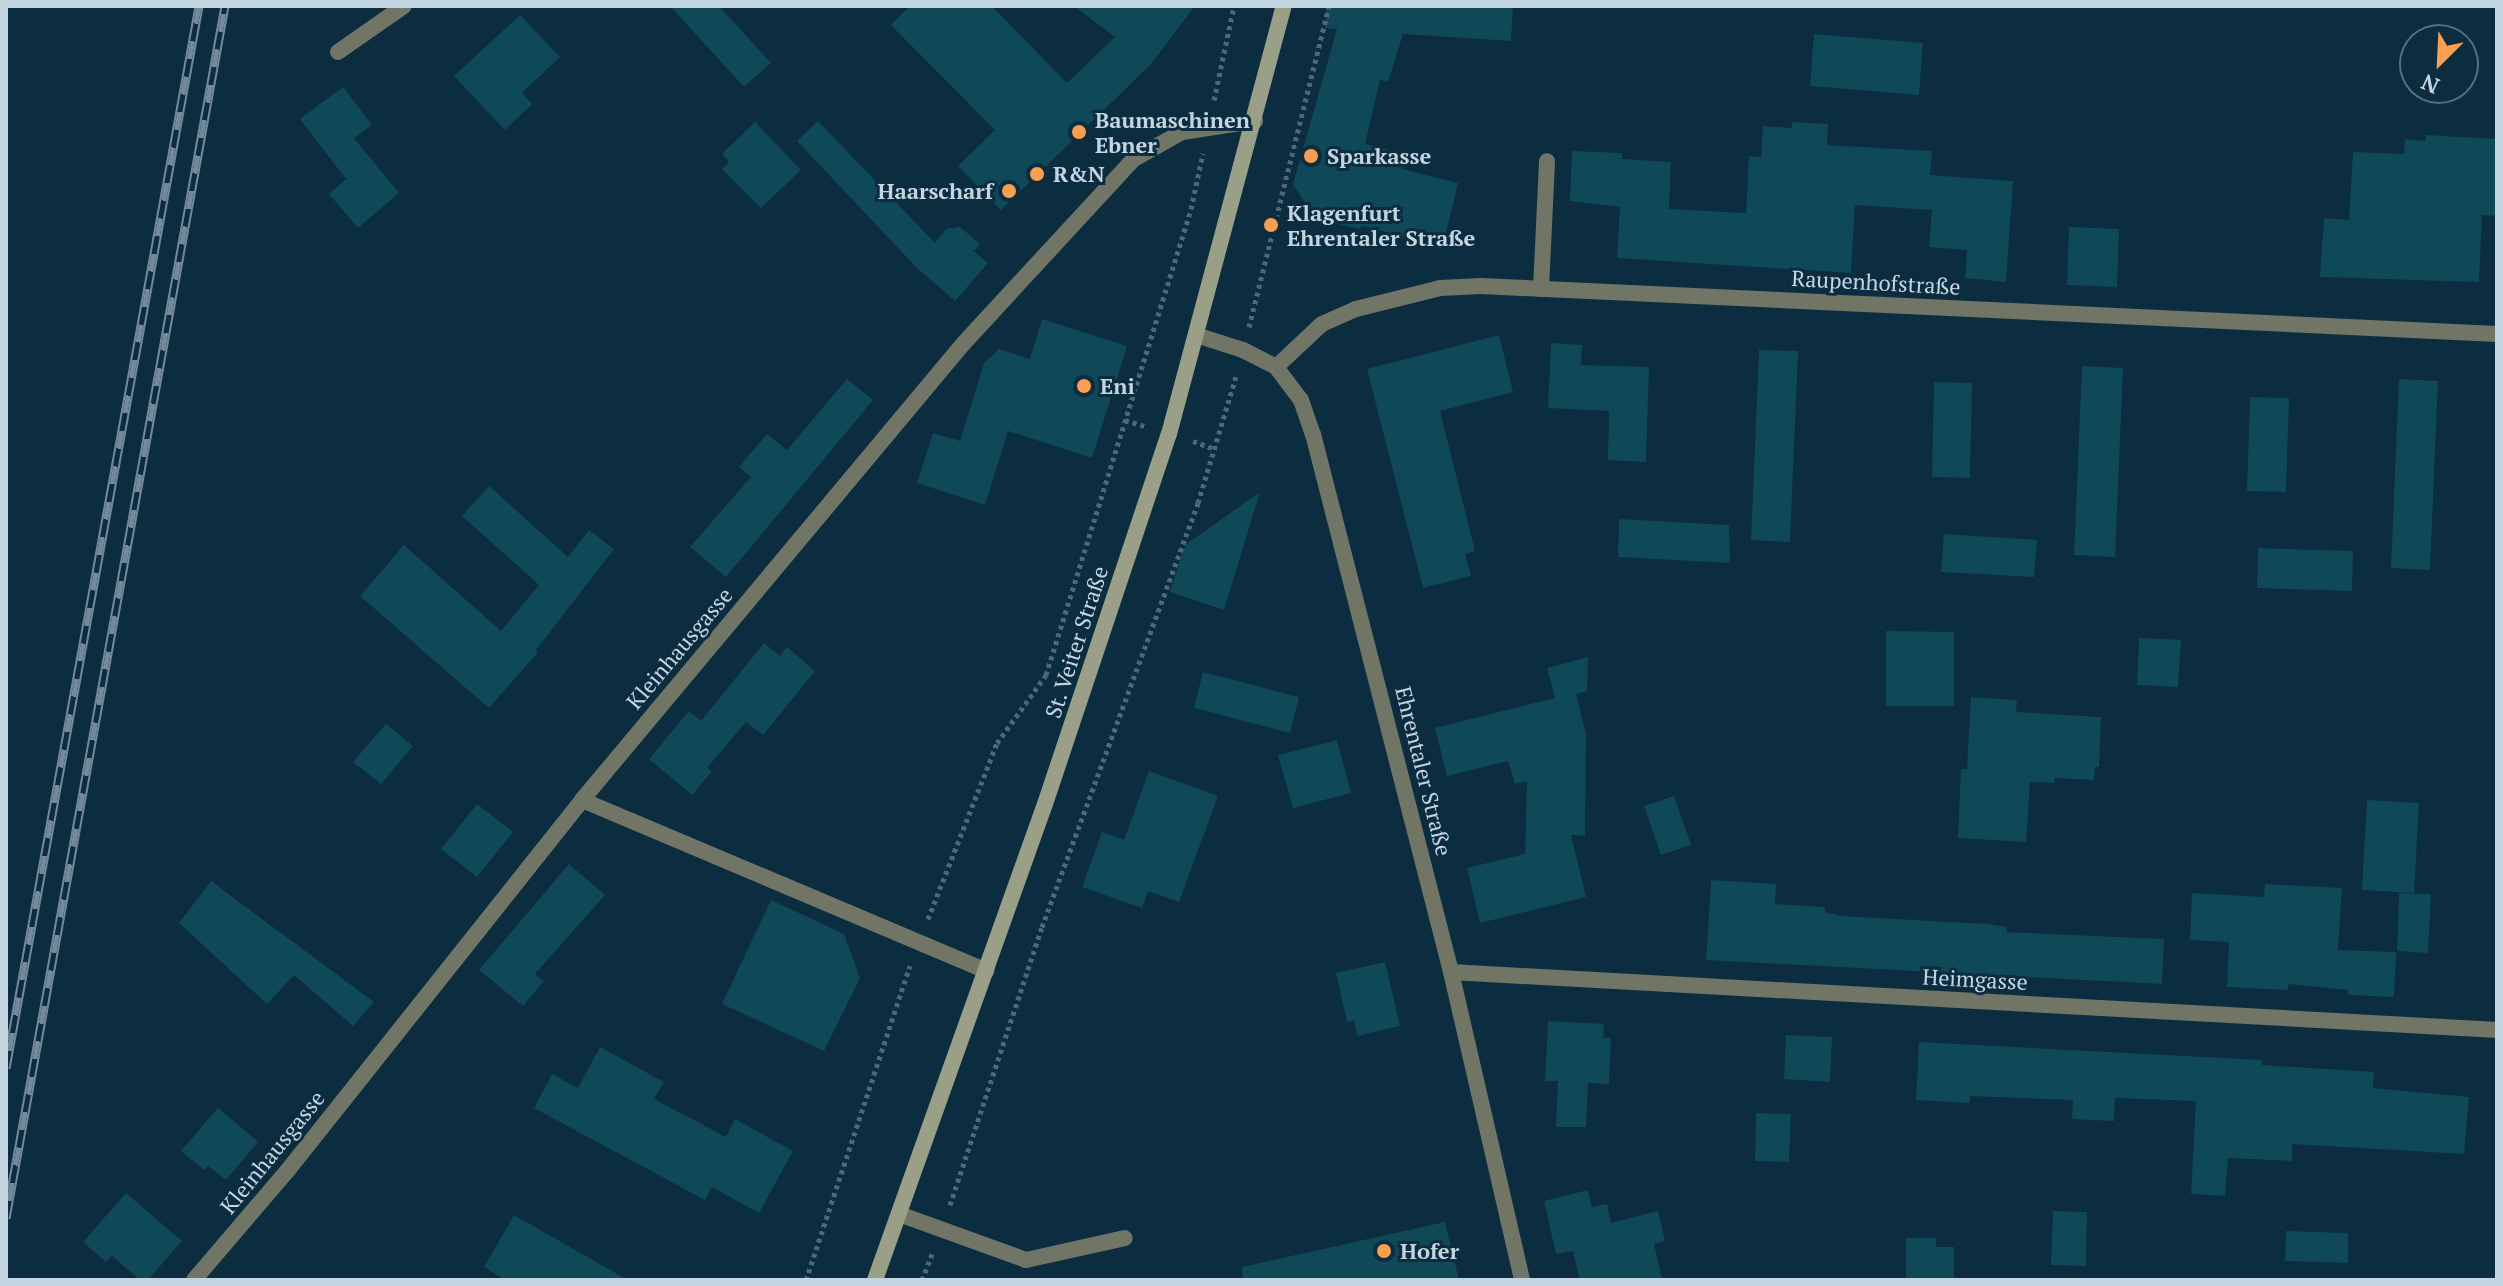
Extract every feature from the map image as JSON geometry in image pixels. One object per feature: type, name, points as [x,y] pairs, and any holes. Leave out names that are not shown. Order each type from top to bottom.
[{"type":"main road","name":"St. Veiter Straße","points":[[875,1280],[986,971],[1160,461],[1284,6]]},
{"type":"street","points":[[338,52],[404,6]]},
{"type":"street","name":"Kleinhausgasse","points":[[194,1280],[288,1170],[582,800],[963,344],[1134,159],[1182,132],[1255,121]]},
{"type":"street","points":[[1541,289],[1547,161]]},
{"type":"street","name":"Raupenhofstraße","points":[[1276,367],[1322,324],[1356,309],[1440,288],[1541,289],[2497,334]]},
{"type":"street","name":"Ehrentaler Straße","points":[[1196,335],[1243,350],[1276,367],[1301,400],[1313,434],[1451,972],[1522,1280]]},
{"type":"street","points":[[582,800],[986,971]]},
{"type":"street","name":"Heimgasse","points":[[1451,972],[2497,1030]]},
{"type":"street","points":[[899,1214],[1026,1260],[1125,1238]]},
{"type":"path","points":[[806,1280],[919,943],[997,743],[1046,675],[1191,209],[1234,6]]},
{"type":"path","points":[[922,1280],[942,1229],[1042,927],[1198,503],[1243,350],[1329,6]]},
{"type":"building","points":[[670,6],[719,6],[771,63],[744,87]]},
{"type":"building","points":[[910,6],[992,6],[1067,83],[1115,37],[1074,6],[1195,6],[1151,64],[1001,210],[958,166],[995,130],[891,25]]},
{"type":"building","points":[[1326,6],[1513,6],[1511,41],[1403,34],[1388,82],[1380,80],[1365,144],[1406,154],[1402,169],[1458,183],[1443,246],[1362,226],[1360,229],[1315,219],[1293,184],[1337,29],[1325,28]]},
{"type":"building","points":[[520,15],[560,57],[522,93],[532,104],[505,130],[454,76]]},
{"type":"building","points":[[1814,34],[1923,43],[1919,95],[1810,86]]},
{"type":"building","points":[[343,87],[372,125],[354,138],[399,193],[358,228],[329,194],[346,179],[300,119]]},
{"type":"building","points":[[818,121],[935,243],[946,229],[960,227],[980,244],[974,251],[988,263],[955,301],[917,268],[797,141]]},
{"type":"building","points":[[755,122],[801,170],[761,208],[722,169],[729,162],[722,154]]},
{"type":"building","points":[[1792,122],[1828,124],[1827,145],[1932,151],[1930,175],[2013,181],[2006,282],[1965,278],[1967,250],[1929,247],[1932,210],[1855,205],[1851,273],[1617,258],[1620,207],[1570,201],[1572,151],[1622,153],[1622,159],[1671,162],[1669,209],[1746,213],[1749,156],[1761,157],[1763,126],[1792,128]]},
{"type":"building","points":[[2426,135],[2497,139],[2497,216],[2482,215],[2479,282],[2320,277],[2324,218],[2349,220],[2353,152],[2404,154],[2405,139],[2426,141]]},
{"type":"building","points":[[2069,227],[2119,229],[2117,287],[2067,285]]},
{"type":"building","points":[[1042,319],[1127,346],[1092,458],[1008,431],[985,505],[917,483],[933,433],[960,441],[984,363],[999,349],[1030,359]]},
{"type":"building","points":[[1499,335],[1513,392],[1440,411],[1475,551],[1465,554],[1471,576],[1423,588],[1367,369]]},
{"type":"building","points":[[1551,343],[1582,345],[1581,365],[1649,367],[1646,462],[1608,460],[1609,411],[1548,408]]},
{"type":"building","points":[[1759,350],[1798,351],[1790,542],[1751,540]]},
{"type":"building","points":[[2082,366],[2123,368],[2115,557],[2074,555]]},
{"type":"building","points":[[847,379],[873,400],[726,577],[690,547],[751,477],[739,467],[767,434],[787,450]]},
{"type":"building","points":[[2399,379],[2438,381],[2430,570],[2391,568]]},
{"type":"building","points":[[1934,382],[1972,383],[1970,478],[1932,477]]},
{"type":"building","points":[[2250,397],[2289,398],[2286,492],[2247,491]]},
{"type":"building","points":[[489,486],[568,557],[589,530],[614,549],[536,650],[538,652],[489,708],[360,596],[404,545],[501,631],[539,585],[462,516]]},
{"type":"building","points":[[1260,492],[1224,610],[1170,592],[1185,545]]},
{"type":"building","points":[[1619,519],[1729,525],[1730,563],[1618,557]]},
{"type":"building","points":[[1944,534],[2037,540],[2034,577],[1941,572]]},
{"type":"building","points":[[2258,548],[2353,551],[2352,591],[2257,588]]},
{"type":"building","points":[[1886,631],[1954,632],[1954,706],[1886,706]]},
{"type":"building","points":[[2139,638],[2181,640],[2178,687],[2137,685]]},
{"type":"building","points":[[764,643],[780,656],[787,647],[815,671],[763,735],[746,722],[707,768],[712,771],[692,795],[649,759],[689,711],[701,721]]},
{"type":"building","points":[[1588,657],[1587,691],[1576,694],[1586,734],[1585,836],[1571,835],[1586,897],[1480,923],[1467,868],[1525,854],[1527,781],[1515,784],[1508,761],[1447,776],[1435,728],[1555,698],[1547,668]]},
{"type":"building","points":[[1203,672],[1299,697],[1290,733],[1194,708]]},
{"type":"building","points":[[1971,697],[2017,700],[2016,712],[2101,717],[2099,767],[2095,767],[2094,780],[2054,778],[2054,783],[2030,782],[2026,842],[1958,838],[1961,769],[1967,769]]},
{"type":"building","points":[[386,724],[413,746],[381,784],[353,762]]},
{"type":"building","points":[[1337,740],[1351,793],[1293,808],[1278,755]]},
{"type":"building","points":[[1149,771],[1218,796],[1179,902],[1148,891],[1142,908],[1082,887],[1102,832],[1124,840]]},
{"type":"building","points":[[1674,796],[1691,845],[1661,855],[1644,806]]},
{"type":"building","points":[[2367,800],[2419,803],[2414,893],[2362,890]]},
{"type":"building","points":[[477,804],[513,832],[477,877],[441,849]]},
{"type":"building","points":[[569,864],[605,895],[535,974],[544,981],[523,1006],[479,970]]},
{"type":"building","points":[[1711,880],[1776,884],[1775,904],[1825,907],[1825,912],[1841,916],[1987,924],[2007,927],[2006,932],[2164,939],[2162,984],[1706,960]]},
{"type":"building","points":[[211,881],[374,1002],[353,1026],[294,975],[267,1004],[179,923]]},
{"type":"building","points":[[2265,884],[2342,888],[2338,950],[2396,952],[2394,997],[2348,995],[2348,990],[2288,984],[2288,990],[2227,987],[2229,942],[2190,940],[2192,893],[2264,897]]},
{"type":"building","points":[[2399,893],[2431,894],[2428,953],[2397,951]]},
{"type":"building","points":[[771,900],[844,934],[860,978],[824,1051],[722,1004]]},
{"type":"building","points":[[1385,962],[1400,1026],[1357,1036],[1354,1020],[1347,1022],[1336,973]]},
{"type":"building","points":[[1548,1021],[1604,1024],[1603,1038],[1611,1038],[1609,1084],[1588,1083],[1586,1127],[1556,1127],[1558,1081],[1545,1081]]},
{"type":"building","points":[[1786,1035],[1832,1037],[1830,1082],[1784,1079]]},
{"type":"building","points":[[1919,1042],[2262,1060],[2262,1065],[2374,1072],[2373,1088],[2469,1097],[2464,1154],[2292,1144],[2292,1161],[2228,1158],[2225,1196],[2191,1194],[2196,1101],[2115,1098],[2114,1121],[2072,1119],[2073,1100],[1970,1096],[1970,1103],[1916,1100]]},
{"type":"building","points":[[600,1047],[664,1082],[654,1099],[726,1137],[735,1119],[793,1151],[759,1213],[712,1187],[705,1200],[534,1108],[552,1074],[578,1088]]},
{"type":"building","points":[[218,1108],[258,1142],[226,1180],[208,1166],[204,1170],[181,1151]]},
{"type":"building","points":[[1756,1113],[1791,1114],[1789,1162],[1755,1161]]},
{"type":"building","points":[[1588,1190],[1592,1207],[1607,1204],[1611,1223],[1658,1211],[1665,1241],[1654,1244],[1662,1280],[1580,1280],[1573,1251],[1556,1254],[1544,1201]]},
{"type":"building","points":[[126,1193],[182,1241],[148,1280],[140,1280],[112,1256],[106,1262],[83,1242]]},
{"type":"building","points":[[2053,1211],[2087,1212],[2086,1266],[2051,1265]]},
{"type":"building","points":[[514,1215],[628,1280],[505,1280],[484,1267]]},
{"type":"building","name":"Hofer","points":[[1445,1222],[1459,1280],[1243,1280],[1242,1267]]},
{"type":"building","points":[[2286,1231],[2348,1233],[2348,1263],[2285,1261]]},
{"type":"building","points":[[1906,1238],[1936,1238],[1936,1247],[1954,1247],[1954,1280],[1906,1280]]},
{"type":"railway","points":[[6,1068],[199,6]]},
{"type":"railway","points":[[6,1218],[225,6]]},
{"type":"place","name":"Baumaschinen Ebner","points":[[1079,132]]},
{"type":"place","name":"Sparkasse","points":[[1311,156]]},
{"type":"place","name":"R&N","points":[[1037,174]]},
{"type":"place","name":"Haarscharf","points":[[1009,191]]},
{"type":"place","name":"Klagenfurt Ehrentaler Straße","points":[[1271,225]]},
{"type":"place","name":"Eni","points":[[1084,386]]},
{"type":"place","name":"Hofer","points":[[1384,1251]]}]
